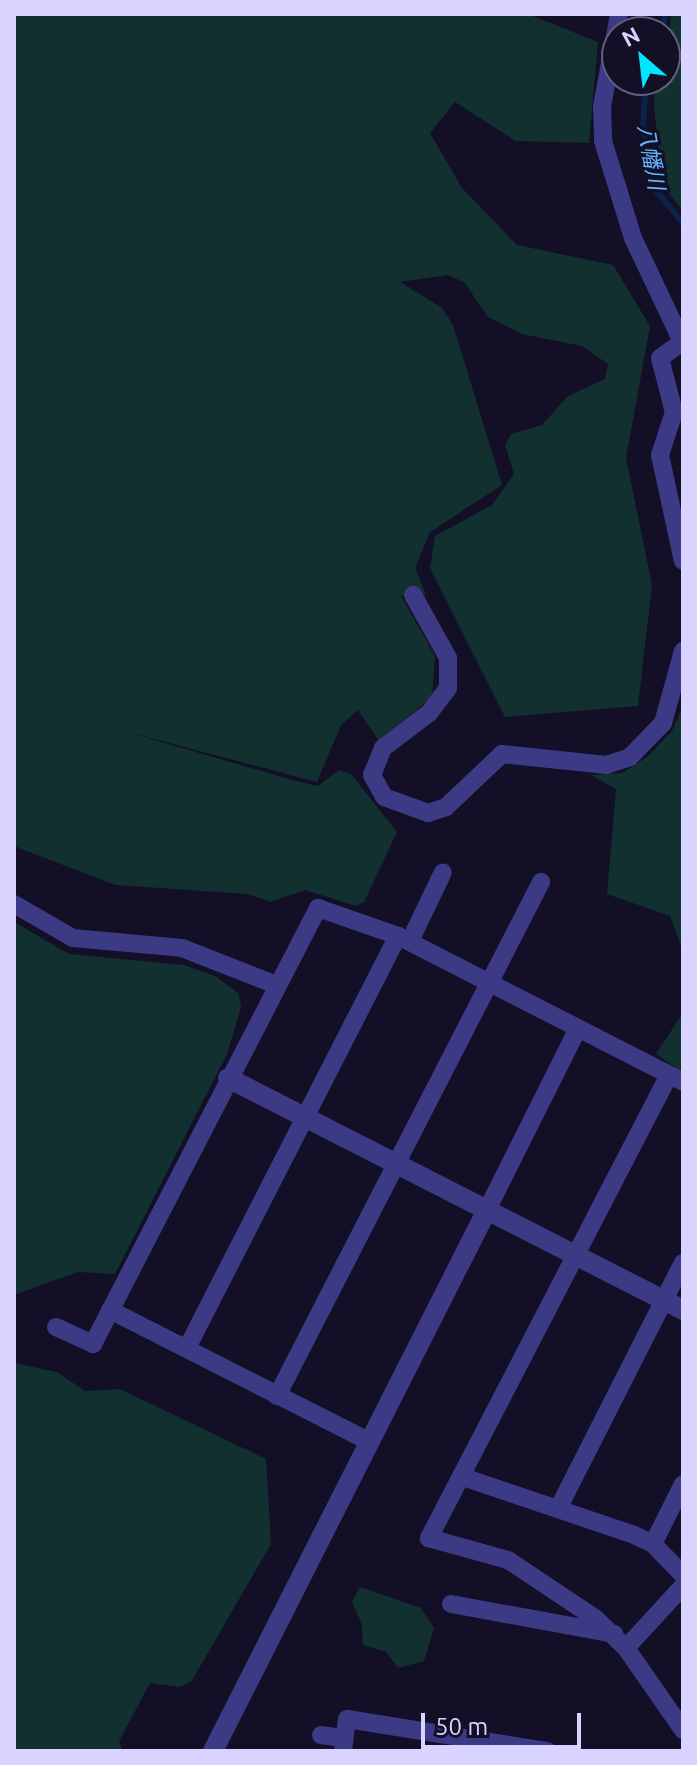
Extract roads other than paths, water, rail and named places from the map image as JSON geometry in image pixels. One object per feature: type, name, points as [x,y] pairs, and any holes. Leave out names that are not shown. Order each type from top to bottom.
[{"type":"street","points":[[619,14],[602,107],[603,141],[633,238],[683,343],[660,358],[674,412],[660,455],[683,561]]},
{"type":"street","points":[[413,595],[448,658],[448,688],[429,713],[383,748],[372,775],[384,797],[428,813],[446,807],[502,754],[606,765],[630,757],[663,723],[683,651]]},
{"type":"street","points":[[187,1348],[305,1118],[443,872]]},
{"type":"street","points":[[277,1396],[541,882]]},
{"type":"street","points":[[14,904],[73,938],[197,952],[274,984]]},
{"type":"street","points":[[56,1327],[93,1344],[274,984],[318,908],[404,939],[676,1078],[576,1255],[429,1538],[508,1560],[620,1641],[683,1730]]},
{"type":"street","points":[[213,1751],[578,1028]]},
{"type":"street","points":[[228,1078],[683,1310]]},
{"type":"street","points":[[558,1509],[683,1263]]},
{"type":"street","points":[[110,1310],[370,1442]]},
{"type":"street","points":[[463,1477],[653,1544],[683,1575]]},
{"type":"street","points":[[653,1544],[683,1484]]},
{"type":"street","points":[[620,1641],[683,1586]]},
{"type":"street","points":[[451,1604],[620,1641]]},
{"type":"street","points":[[321,1735],[343,1745],[347,1719],[547,1751]]},
{"type":"waterway","name":"八幡川","points":[[645,96],[643,126],[653,187],[683,223]]}]
